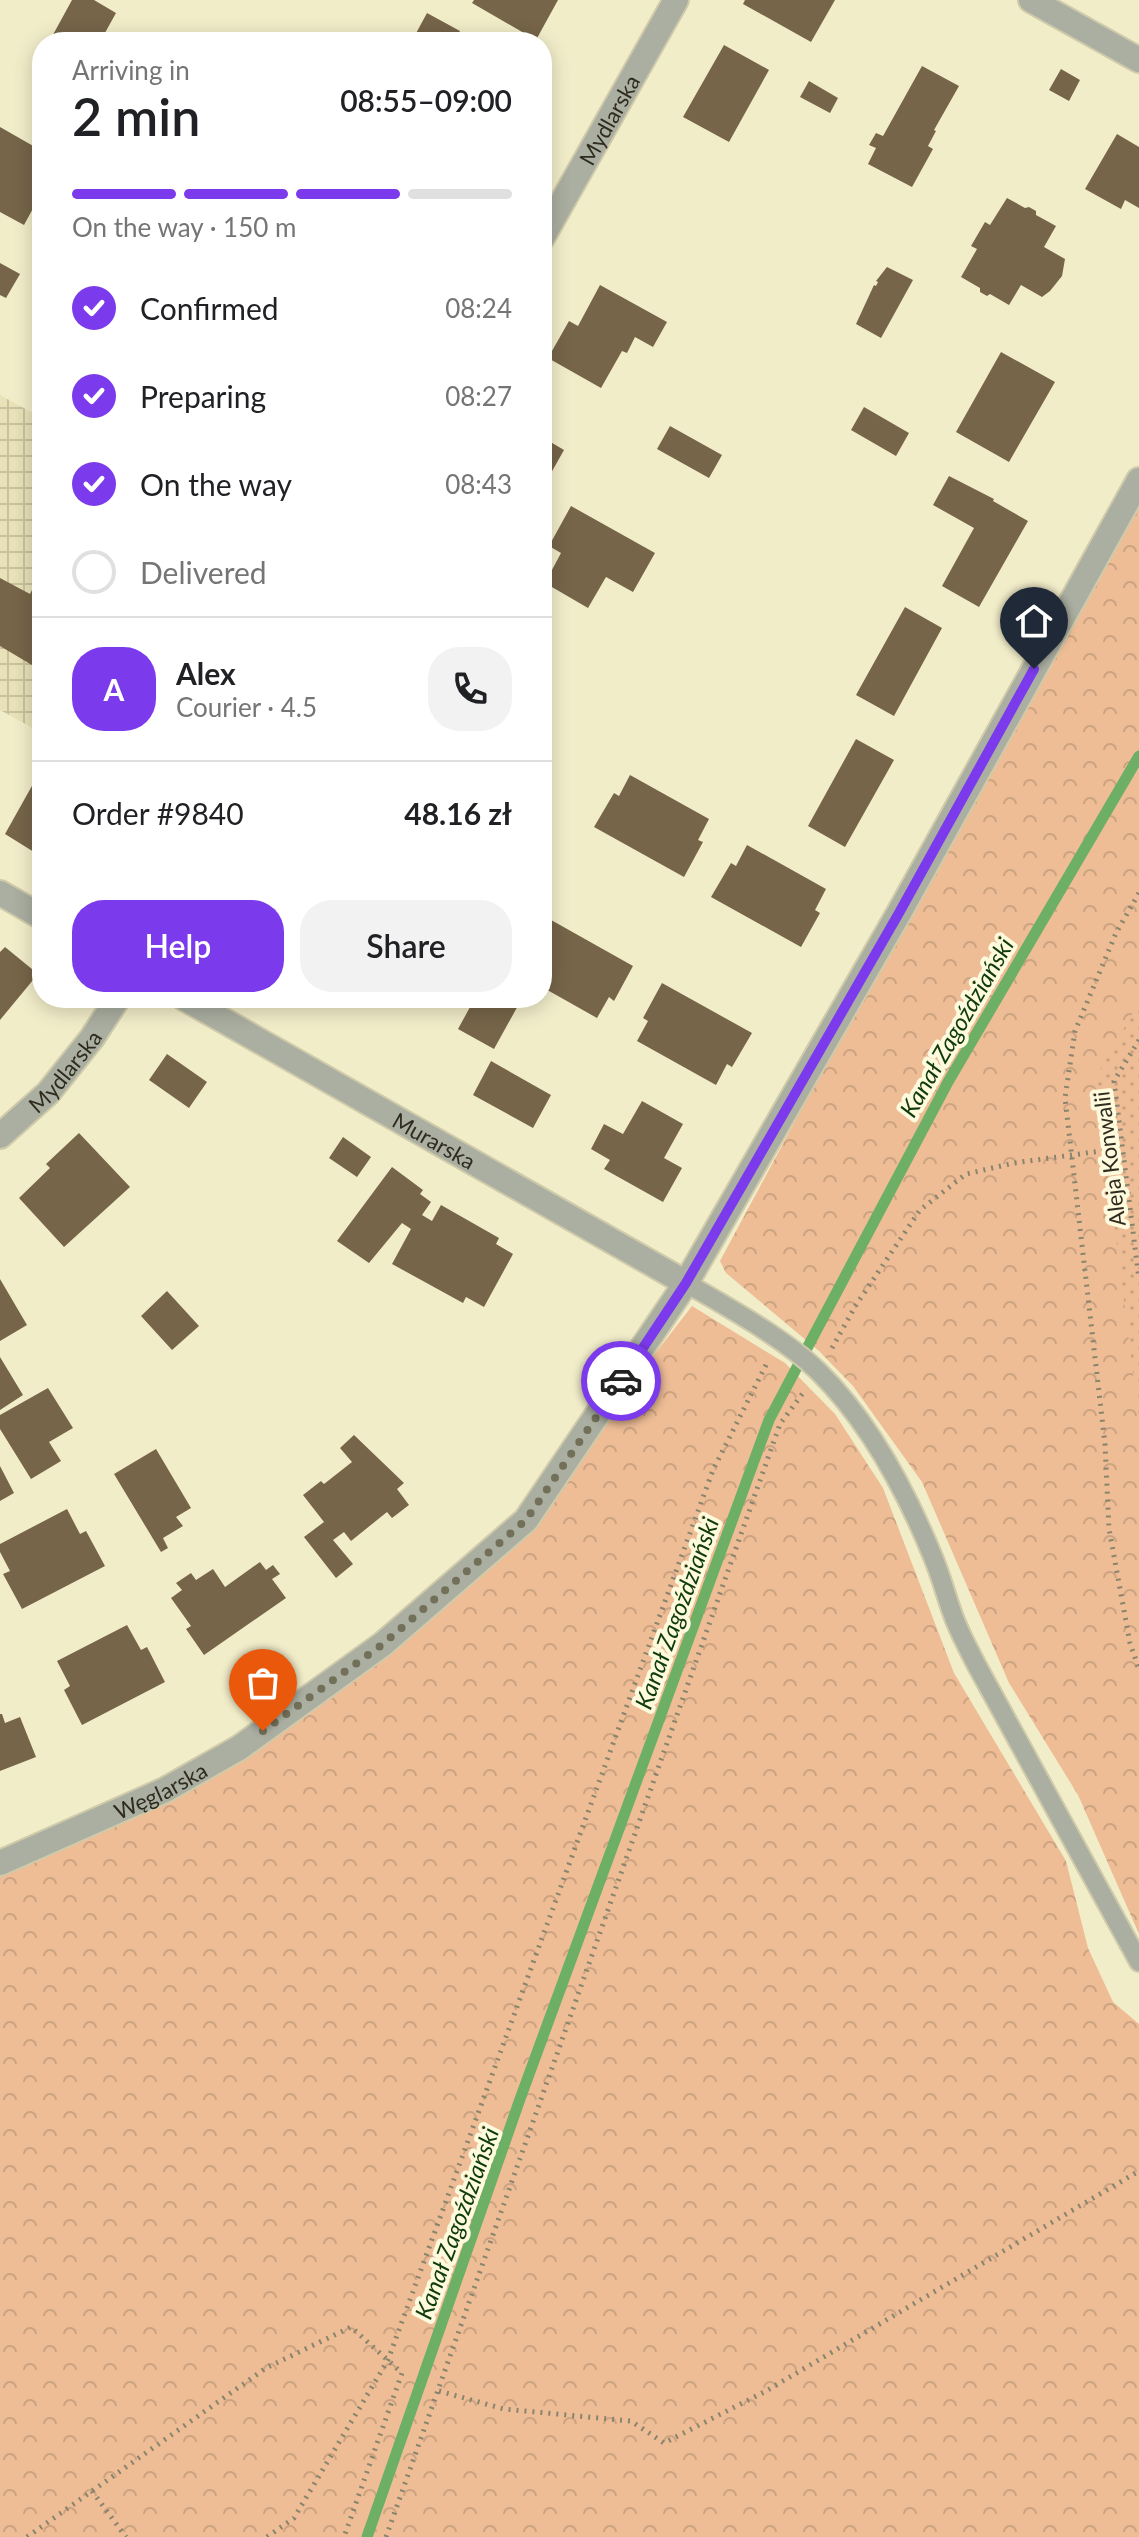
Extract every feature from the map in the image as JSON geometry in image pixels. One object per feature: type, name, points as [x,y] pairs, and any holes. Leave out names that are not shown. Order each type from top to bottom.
[{"type":"street","name":"Mydlarska","points":[[552,220],[676,0]]},
{"type":"street","points":[[1031,0],[1139,60]]},
{"type":"street","name":"Węglarska","points":[[0,1863],[165,1790],[239,1748],[383,1644],[526,1520],[686,1283],[899,913],[1139,480]]},
{"type":"street","points":[[0,893],[32,911]]},
{"type":"street","name":"Mydlarska","points":[[0,1136],[48,1093],[112,1008]]},
{"type":"street","name":"Murarska","points":[[202,1008],[686,1283]]},
{"type":"lane","points":[[686,1283],[784,1345],[815,1369],[853,1411],[899,1485],[935,1559],[954,1617],[976,1664],[1139,1962]]},
{"type":"path","points":[[1139,893],[1116,933],[1075,1031],[1065,1098],[1091,1302],[1105,1444],[1109,1529],[1130,1643],[1139,1669]]},
{"type":"path","name":"Aleja Konwalii","points":[[1139,1040],[1114,1081],[1139,1279]]},
{"type":"path","points":[[386,2537],[780,1424],[920,1210],[966,1174],[1070,1154],[1123,1148]]},
{"type":"path","points":[[267,2537],[294,2518],[388,2360],[713,1470],[784,1345]]},
{"type":"path","points":[[439,2391],[504,2409],[631,2421],[664,2443],[766,2391],[1139,2171]]},
{"type":"path","points":[[27,2537],[266,2368],[351,2327],[402,2373],[344,2537]]},
{"type":"path","points":[[92,2491],[126,2537]]},
{"type":"shaded area","points":[[0,395],[32,413],[32,728],[0,710]]},
{"type":"green space","points":[[1139,481],[1139,1934],[1078,1795],[1009,1683],[922,1482],[853,1386],[819,1351],[726,1273],[720,1261]]},
{"type":"green space","points":[[1139,1002],[1139,1421],[1096,1077]]},
{"type":"green space","points":[[692,1306],[785,1363],[835,1414],[883,1488],[954,1673],[1066,1861],[1088,1948],[1113,2002],[1139,2024],[1139,2537],[0,2537],[0,1863],[239,1748],[526,1520]]},
{"type":"building","points":[[72,0],[94,0],[116,13],[105,32],[54,32]]},
{"type":"building","points":[[474,0],[558,0],[540,32],[522,32],[472,3]]},
{"type":"building","points":[[745,0],[835,0],[811,42],[743,4]]},
{"type":"building","points":[[427,13],[460,31],[459,32],[417,32]]},
{"type":"building","points":[[724,45],[769,70],[729,142],[683,117]]},
{"type":"building","points":[[922,66],[959,86],[934,130],[928,146],[933,149],[912,187],[868,164],[876,148],[869,145],[876,133],[883,136]]},
{"type":"building","points":[[1061,69],[1080,80],[1069,101],[1049,90]]},
{"type":"building","points":[[809,81],[838,98],[830,113],[800,97]]},
{"type":"building","points":[[0,127],[32,145],[32,210],[24,225],[0,212]]},
{"type":"building","points":[[1117,134],[1139,147],[1139,208],[1125,200],[1121,209],[1085,189]]},
{"type":"building","points":[[1007,198],[1036,211],[1036,215],[1056,226],[1044,247],[1065,259],[1062,276],[1050,291],[1042,297],[1021,285],[1009,305],[980,292],[980,288],[961,277],[977,249],[971,246],[985,222],[990,225]]},
{"type":"building","points":[[0,263],[20,274],[6,298],[0,295]]},
{"type":"building","points":[[887,267],[913,280],[881,338],[856,324],[876,281]]},
{"type":"building","points":[[600,285],[667,322],[653,347],[635,337],[627,353],[622,351],[601,388],[552,360],[552,351],[569,321],[578,326]]},
{"type":"building","points":[[1001,352],[1055,382],[1009,462],[956,432]]},
{"type":"building","points":[[864,407],[909,433],[896,456],[851,430]]},
{"type":"building","points":[[670,426],[722,455],[709,478],[657,449]]},
{"type":"building","points":[[552,443],[564,450],[552,471]]},
{"type":"building","points":[[949,476],[1028,521],[979,607],[942,586],[974,528],[933,505]]},
{"type":"building","points":[[571,506],[655,553],[633,592],[606,577],[588,608],[552,587],[552,570],[561,553],[552,548],[552,541]]},
{"type":"building","points":[[0,578],[30,594],[32,590],[32,665],[0,646]]},
{"type":"building","points":[[905,607],[942,628],[894,716],[856,695]]},
{"type":"building","points":[[856,739],[894,760],[845,847],[808,826]]},
{"type":"building","points":[[630,775],[709,819],[698,840],[703,842],[684,877],[594,827],[614,793],[619,796]]},
{"type":"building","points":[[32,786],[32,851],[5,834]]},
{"type":"building","points":[[747,845],[826,889],[815,910],[820,913],[801,947],[711,897],[731,863],[736,866]]},
{"type":"building","points":[[552,920],[633,966],[614,1001],[609,997],[597,1018],[552,993]]},
{"type":"building","points":[[5,947],[32,969],[32,981],[0,1020],[0,952]]},
{"type":"building","points":[[662,983],[752,1033],[732,1067],[727,1064],[716,1085],[637,1041],[648,1021],[643,1018]]},
{"type":"building","points":[[470,1008],[517,1008],[494,1049],[458,1029]]},
{"type":"building","points":[[167,1054],[207,1082],[189,1108],[149,1080]]},
{"type":"building","points":[[491,1061],[551,1095],[533,1128],[473,1095]]},
{"type":"building","points":[[642,1101],[683,1124],[664,1158],[682,1168],[663,1202],[604,1169],[610,1160],[591,1149],[604,1124],[623,1134]]},
{"type":"building","points":[[79,1133],[130,1187],[64,1247],[19,1198],[50,1168],[46,1164]]},
{"type":"building","points":[[343,1137],[371,1157],[357,1177],[329,1158]]},
{"type":"building","points":[[392,1167],[423,1190],[420,1194],[431,1202],[422,1215],[432,1221],[441,1205],[499,1238],[496,1244],[513,1254],[484,1307],[466,1297],[463,1303],[392,1264],[411,1229],[402,1223],[369,1263],[337,1241]]},
{"type":"building","points":[[0,1279],[27,1325],[0,1341]]},
{"type":"building","points":[[167,1291],[199,1326],[172,1350],[141,1316]]},
{"type":"building","points":[[0,1357],[23,1395],[0,1410]]},
{"type":"building","points":[[48,1388],[73,1428],[49,1442],[61,1461],[31,1479],[0,1429],[0,1415]]},
{"type":"building","points":[[354,1435],[404,1483],[397,1489],[409,1505],[392,1518],[387,1512],[351,1541],[344,1532],[333,1540],[353,1564],[336,1578],[304,1537],[324,1522],[303,1495],[321,1481],[324,1484],[352,1462],[340,1448]]},
{"type":"building","points":[[156,1449],[191,1508],[176,1517],[183,1526],[163,1538],[168,1548],[161,1552],[114,1474]]},
{"type":"building","points":[[0,1466],[14,1493],[0,1501]]},
{"type":"building","points":[[67,1509],[80,1534],[86,1531],[105,1566],[22,1609],[3,1574],[10,1571],[0,1552],[0,1544]]},
{"type":"building","points":[[260,1562],[266,1570],[273,1565],[280,1574],[272,1579],[286,1598],[204,1655],[186,1629],[191,1626],[171,1598],[182,1590],[176,1583],[191,1573],[196,1580],[213,1569],[225,1587]]},
{"type":"building","points":[[127,1625],[141,1650],[147,1647],[165,1682],[82,1725],[64,1690],[70,1686],[57,1661]]},
{"type":"building","points":[[0,1714],[5,1723],[20,1717],[36,1757],[0,1771]]},
{"type":"waterway","name":"Kanał Zagoździański","points":[[367,2537],[520,2099],[769,1420],[948,1082],[1139,756]]},
{"type":"way so far","points":[[263,1731],[383,1644],[526,1520],[621,1381]]},
{"type":"route","points":[[621,1381],[686,1283],[899,913],[1034,669]]}]
